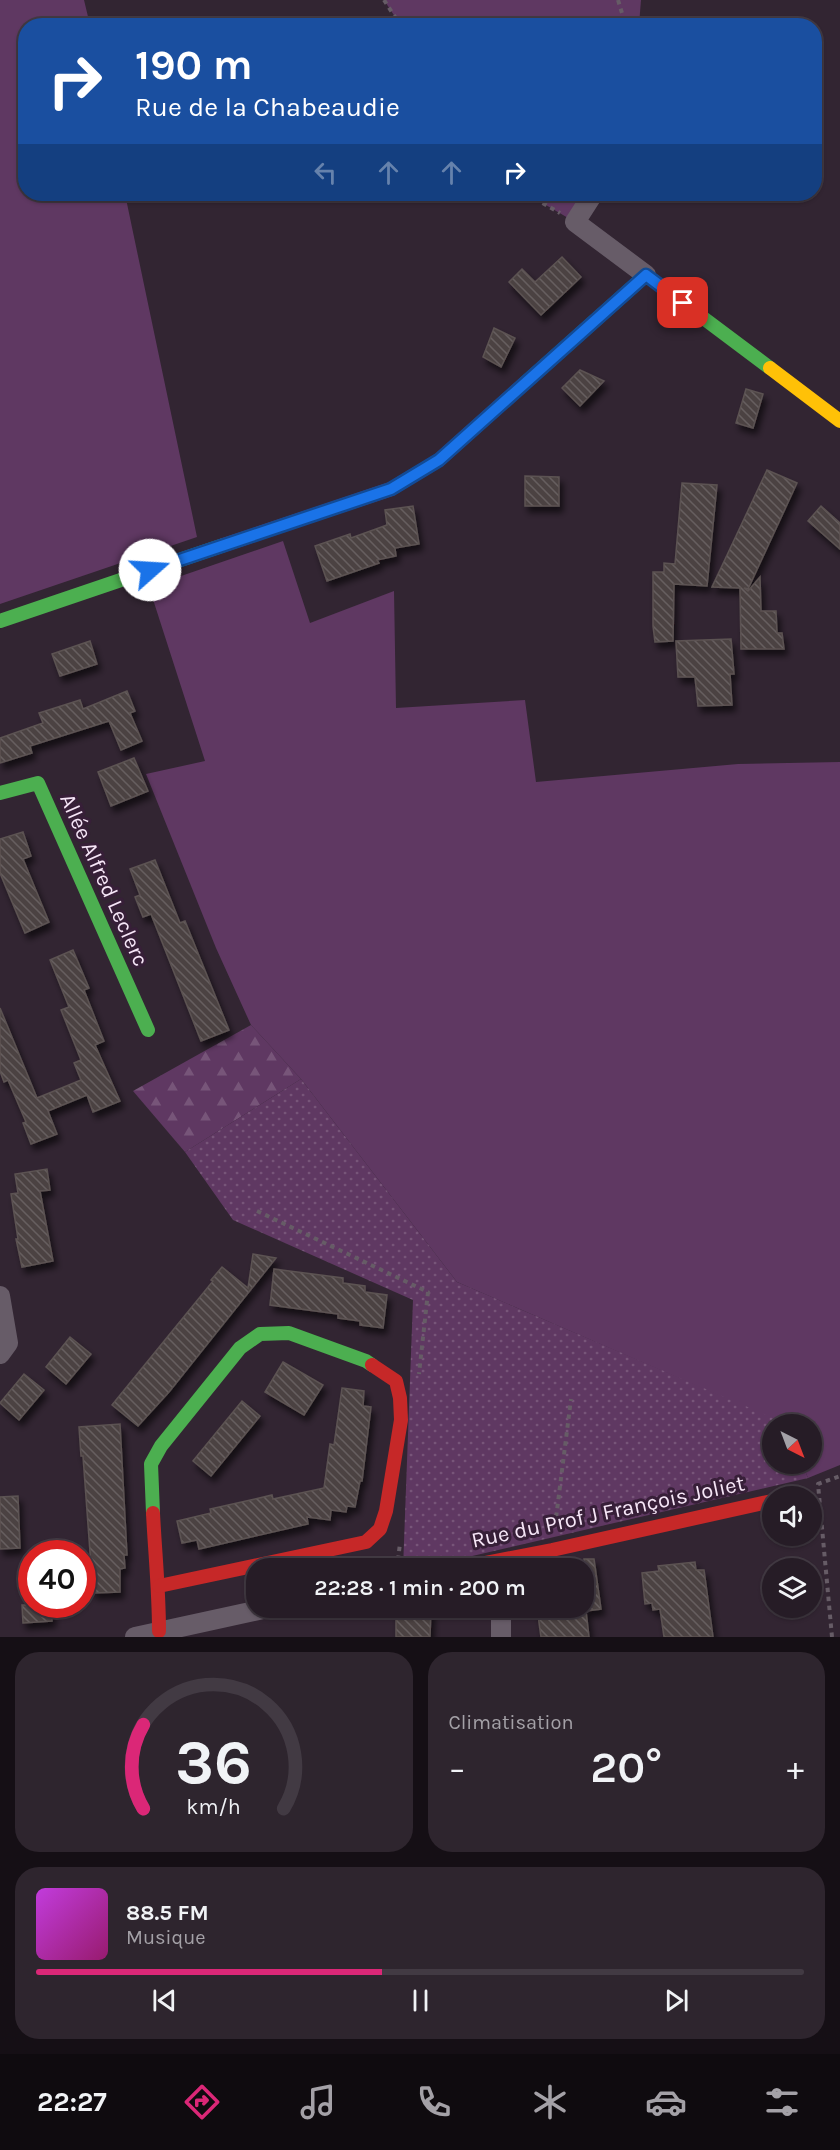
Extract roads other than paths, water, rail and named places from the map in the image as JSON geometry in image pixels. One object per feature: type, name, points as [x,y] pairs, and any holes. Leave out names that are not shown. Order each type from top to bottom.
[{"type":"street","points":[[588,201],[574,222],[840,422]]},
{"type":"street","points":[[0,621],[391,489],[439,460],[646,275]]},
{"type":"street","name":"Allée Alfred Leclerc","points":[[0,793],[38,783],[148,1030]]},
{"type":"street","points":[[0,1296],[8,1343],[0,1354]]},
{"type":"street","points":[[159,1586],[366,1542],[380,1529],[386,1511],[401,1420],[400,1398],[396,1381],[366,1360],[289,1333],[260,1334],[240,1348],[161,1446],[151,1464],[155,1560],[159,1586],[159,1632]]},
{"type":"street","name":"Rue du Prof J François Joliet","points":[[511,1558],[762,1503]]},
{"type":"street","points":[[135,1637],[246,1613]]},
{"type":"street","points":[[501,1618],[501,1637]]}]
